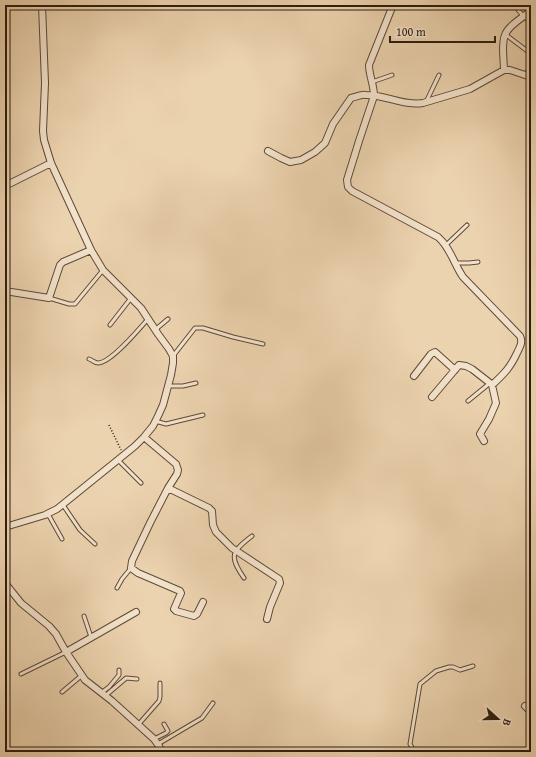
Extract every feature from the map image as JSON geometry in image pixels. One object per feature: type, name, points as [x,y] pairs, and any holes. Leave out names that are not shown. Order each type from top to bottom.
[{"type":"street","points":[[5,526],[48,514],[57,509],[136,446],[144,438],[163,405],[173,363],[173,356],[170,349],[155,330],[141,308],[103,270],[91,250],[51,163],[43,132],[45,83],[42,5]]},
{"type":"street","points":[[388,5],[391,10],[369,64],[374,96],[347,180],[348,186],[352,191],[438,237],[446,245],[454,263],[463,277],[520,336],[522,344],[509,368],[491,384]]},
{"type":"street","points":[[504,70],[503,41],[505,34],[509,28],[531,11]]},
{"type":"street","points":[[268,151],[290,162],[301,160],[315,152],[325,143],[333,124],[351,98],[365,94],[417,104],[470,89],[504,70],[529,75]]},
{"type":"street","points":[[5,186],[51,163]]},
{"type":"street","points":[[5,291],[49,298],[60,265],[63,262],[91,250]]},
{"type":"street","points":[[414,376],[431,354],[435,352],[455,370]]},
{"type":"street","points":[[432,397],[459,365],[472,369],[491,384],[496,403],[480,434],[484,441]]},
{"type":"street","points":[[144,438],[176,464],[178,470],[132,561],[131,568],[138,573],[180,591],[181,593],[174,609],[176,611],[194,616],[197,614],[203,602]]},
{"type":"street","points":[[168,488],[212,511],[214,529],[216,532],[236,551],[279,578],[280,583],[270,607],[267,619]]},
{"type":"street","points":[[5,583],[25,608],[53,630],[81,676],[156,741],[162,752]]},
{"type":"street","points":[[66,652],[136,612]]},
{"type":"street","points":[[525,706],[531,712]]},
{"type":"lane","points":[[514,5],[531,21]]},
{"type":"lane","points":[[505,34],[530,53]]},
{"type":"lane","points":[[372,82],[392,75]]},
{"type":"lane","points":[[426,102],[439,75]]},
{"type":"lane","points":[[446,245],[467,225]]},
{"type":"lane","points":[[454,263],[478,262]]},
{"type":"lane","points":[[49,298],[75,304],[103,270]]},
{"type":"lane","points":[[110,324],[131,298]]},
{"type":"lane","points":[[89,359],[97,363],[105,361],[113,356],[148,319]]},
{"type":"lane","points":[[155,330],[168,319]]},
{"type":"lane","points":[[173,356],[195,328],[202,328],[263,344]]},
{"type":"lane","points":[[168,386],[183,386],[196,382]]},
{"type":"lane","points":[[468,401],[491,384]]},
{"type":"lane","points":[[155,421],[166,424],[203,415]]},
{"type":"lane","points":[[118,460],[141,483]]},
{"type":"lane","points":[[62,505],[80,530],[94,544]]},
{"type":"lane","points":[[48,514],[62,539]]},
{"type":"lane","points":[[244,578],[236,566],[234,559],[236,551],[240,545],[252,536]]},
{"type":"lane","points":[[118,588],[122,579],[131,568]]},
{"type":"lane","points":[[84,616],[91,637]]},
{"type":"lane","points":[[21,674],[66,652]]},
{"type":"lane","points":[[415,752],[410,744],[420,684],[436,672],[449,667],[460,670],[473,666]]},
{"type":"lane","points":[[103,694],[119,675],[119,670]]},
{"type":"lane","points":[[62,692],[81,676]]},
{"type":"lane","points":[[103,694],[126,678],[137,679]]},
{"type":"lane","points":[[138,725],[159,702],[160,683]]},
{"type":"lane","points":[[156,741],[202,718],[213,703]]},
{"type":"lane","points":[[156,741],[168,731],[164,724]]},
{"type":"path","points":[[109,426],[124,455]]}]
